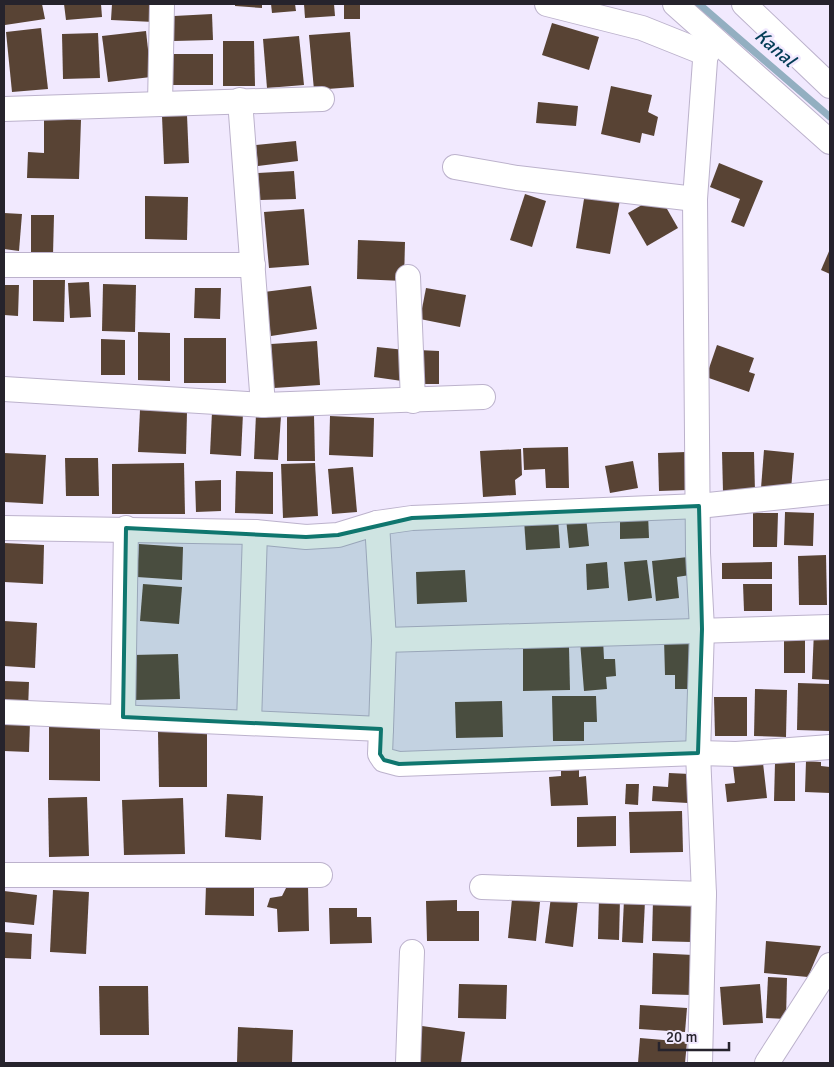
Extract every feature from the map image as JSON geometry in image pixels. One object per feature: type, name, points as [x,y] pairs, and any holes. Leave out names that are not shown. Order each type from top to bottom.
[{"type":"street","points":[[160,104],[162,4]]},
{"type":"street","points":[[547,4],[707,43]]},
{"type":"street","points":[[675,4],[707,43],[830,142]]},
{"type":"street","points":[[744,4],[830,86]]},
{"type":"street","points":[[700,1063],[704,894],[698,753],[702,629],[698,553],[695,199],[707,43]]},
{"type":"street","points":[[4,109],[240,100],[322,99]]},
{"type":"street","points":[[240,100],[263,405]]},
{"type":"street","points":[[455,167],[517,178],[695,199]]},
{"type":"street","points":[[4,265],[253,265]]},
{"type":"street","points":[[408,277],[413,400]]},
{"type":"street","points":[[4,389],[263,405],[483,397]]},
{"type":"street","points":[[4,528],[126,528],[255,532],[306,537],[338,535],[377,523],[447,515],[522,515],[699,506],[830,492]]},
{"type":"street","points":[[377,523],[384,640],[380,754],[384,760],[399,764],[698,753],[736,754],[830,747]]},
{"type":"street","points":[[123,717],[126,528]]},
{"type":"street","points":[[249,723],[255,532]]},
{"type":"street","points":[[384,640],[702,629],[830,627]]},
{"type":"street","points":[[4,712],[381,729]]},
{"type":"street","points":[[4,875],[320,875]]},
{"type":"street","points":[[482,887],[704,894]]},
{"type":"street","points":[[408,1063],[412,952]]},
{"type":"street","points":[[767,1063],[830,964]]},
{"type":"highlighted area","points":[[699,506],[702,629],[698,753],[399,764],[384,760],[380,754],[381,729],[123,717],[126,528],[306,537],[338,535],[412,518]]},
{"type":"building","points":[[4,4],[42,4],[45,19],[5,25]]},
{"type":"building","points":[[64,4],[101,4],[102,17],[66,20]]},
{"type":"building","points":[[112,4],[155,4],[154,22],[111,20]]},
{"type":"building","points":[[235,4],[262,4],[262,8],[235,6]]},
{"type":"building","points":[[271,4],[295,4],[296,11],[272,13]]},
{"type":"building","points":[[304,4],[334,4],[335,16],[305,18]]},
{"type":"building","points":[[344,4],[360,4],[360,19],[344,19]]},
{"type":"building","points":[[212,14],[213,40],[174,41],[174,16]]},
{"type":"building","points":[[552,23],[599,37],[589,70],[542,55]]},
{"type":"building","points":[[41,28],[48,89],[12,92],[6,32]]},
{"type":"building","points":[[146,31],[151,77],[108,82],[102,36]]},
{"type":"building","points":[[350,32],[354,87],[314,90],[309,35]]},
{"type":"building","points":[[98,33],[100,78],[63,79],[62,34]]},
{"type":"building","points":[[299,36],[304,85],[267,88],[263,39]]},
{"type":"building","points":[[223,41],[254,41],[255,86],[223,86]]},
{"type":"building","points":[[172,54],[213,54],[213,85],[172,85]]},
{"type":"building","points":[[611,86],[652,95],[648,112],[658,117],[654,136],[642,133],[640,143],[601,134]]},
{"type":"building","points":[[538,102],[578,106],[576,126],[536,123]]},
{"type":"building","points":[[187,115],[189,163],[164,164],[162,116]]},
{"type":"building","points":[[44,118],[81,120],[79,179],[27,178],[28,152],[44,153]]},
{"type":"building","points":[[296,141],[298,161],[258,166],[256,145]]},
{"type":"building","points":[[719,163],[763,181],[744,227],[731,222],[740,199],[710,187]]},
{"type":"building","points":[[294,171],[296,199],[260,200],[258,173]]},
{"type":"building","points":[[585,193],[620,200],[610,254],[576,248]]},
{"type":"building","points":[[525,194],[546,201],[532,247],[510,240]]},
{"type":"building","points":[[659,195],[678,228],[647,246],[628,213]]},
{"type":"building","points":[[145,196],[188,197],[187,240],[145,239]]},
{"type":"building","points":[[304,209],[309,265],[269,268],[264,212]]},
{"type":"building","points":[[4,213],[22,214],[19,251],[4,249]]},
{"type":"building","points":[[31,215],[54,215],[53,255],[31,255]]},
{"type":"building","points":[[358,240],[405,242],[404,281],[357,279]]},
{"type":"building","points":[[830,249],[830,274],[821,270]]},
{"type":"building","points":[[33,280],[65,280],[64,322],[33,321]]},
{"type":"building","points":[[89,282],[91,317],[70,318],[68,283]]},
{"type":"building","points":[[103,284],[136,285],[135,332],[102,331]]},
{"type":"building","points":[[4,285],[19,285],[18,316],[4,315]]},
{"type":"building","points":[[311,286],[317,329],[271,336],[264,292]]},
{"type":"building","points":[[195,288],[221,288],[220,319],[194,318]]},
{"type":"building","points":[[426,288],[466,295],[460,327],[420,319]]},
{"type":"building","points":[[138,332],[170,333],[170,381],[138,380]]},
{"type":"building","points":[[184,338],[226,338],[226,383],[184,383]]},
{"type":"building","points":[[101,339],[125,340],[125,375],[101,375]]},
{"type":"building","points":[[317,341],[320,385],[274,388],[271,344]]},
{"type":"building","points":[[717,345],[754,358],[749,372],[755,374],[749,392],[706,377]]},
{"type":"building","points":[[377,347],[405,350],[402,381],[374,377]]},
{"type":"building","points":[[418,350],[439,351],[439,384],[417,384]]},
{"type":"building","points":[[140,410],[187,412],[186,454],[138,452]]},
{"type":"building","points":[[212,412],[243,413],[241,456],[210,454]]},
{"type":"building","points":[[256,414],[281,416],[278,460],[254,459]]},
{"type":"building","points":[[287,415],[314,415],[315,461],[287,461]]},
{"type":"building","points":[[330,416],[374,418],[373,457],[329,455]]},
{"type":"building","points":[[568,447],[569,488],[546,488],[545,469],[524,470],[523,448]]},
{"type":"building","points":[[521,449],[522,475],[515,480],[516,495],[483,497],[480,451]]},
{"type":"building","points":[[764,450],[794,453],[791,490],[761,488]]},
{"type":"building","points":[[686,452],[687,490],[659,491],[658,453]]},
{"type":"building","points":[[722,452],[754,452],[755,492],[723,492]]},
{"type":"building","points":[[4,453],[46,455],[43,504],[4,502]]},
{"type":"building","points":[[65,458],[98,458],[99,496],[66,496]]},
{"type":"building","points":[[633,461],[638,488],[610,493],[605,466]]},
{"type":"building","points":[[184,463],[185,514],[112,514],[112,464]]},
{"type":"building","points":[[315,463],[318,516],[283,518],[281,464]]},
{"type":"building","points":[[353,467],[357,512],[332,514],[328,469]]},
{"type":"building","points":[[236,471],[273,472],[273,514],[235,513]]},
{"type":"building","points":[[221,480],[221,511],[196,512],[195,481]]},
{"type":"building","points":[[785,512],[814,513],[813,546],[784,545]]},
{"type":"building","points":[[753,513],[778,513],[777,547],[753,547]]},
{"type":"building","points":[[648,514],[649,538],[620,539],[620,515]]},
{"type":"building","points":[[586,516],[589,546],[569,548],[566,518]]},
{"type":"building","points":[[558,517],[560,548],[526,550],[524,519]]},
{"type":"building","points":[[4,543],[44,545],[43,584],[4,582]]},
{"type":"building","points":[[139,544],[183,547],[182,580],[137,577]]},
{"type":"building","points":[[826,555],[827,605],[799,605],[798,556]]},
{"type":"building","points":[[688,557],[690,575],[677,577],[679,598],[656,601],[652,561]]},
{"type":"building","points":[[647,560],[652,598],[628,601],[624,562]]},
{"type":"building","points":[[607,562],[609,588],[587,590],[586,564]]},
{"type":"building","points":[[772,562],[772,579],[722,579],[722,563]]},
{"type":"building","points":[[465,570],[467,602],[417,604],[416,572]]},
{"type":"building","points":[[143,584],[182,587],[179,624],[140,621]]},
{"type":"building","points":[[743,584],[772,584],[772,611],[744,611]]},
{"type":"building","points":[[4,621],[37,623],[35,668],[4,666]]},
{"type":"building","points":[[805,629],[805,673],[784,673],[784,638]]},
{"type":"building","points":[[814,630],[830,630],[830,680],[812,679]]},
{"type":"building","points":[[695,638],[696,689],[675,689],[675,675],[665,675],[664,639]]},
{"type":"building","points":[[603,639],[604,659],[615,659],[616,676],[606,677],[607,689],[584,691],[580,641]]},
{"type":"building","points":[[569,647],[570,690],[523,691],[523,648]]},
{"type":"building","points":[[178,654],[180,699],[134,700],[132,655]]},
{"type":"building","points":[[4,681],[29,682],[28,710],[4,709]]},
{"type":"building","points":[[798,683],[830,684],[830,731],[797,730]]},
{"type":"building","points":[[755,689],[787,690],[786,737],[754,736]]},
{"type":"building","points":[[552,696],[596,696],[597,722],[584,722],[584,741],[553,741]]},
{"type":"building","points":[[714,697],[747,697],[747,736],[715,736]]},
{"type":"building","points":[[502,701],[503,737],[456,738],[455,702]]},
{"type":"building","points":[[49,720],[100,721],[100,781],[49,780]]},
{"type":"building","points":[[4,721],[30,722],[29,752],[4,751]]},
{"type":"building","points":[[158,732],[207,732],[207,787],[159,787]]},
{"type":"building","points":[[806,761],[821,762],[821,766],[830,767],[830,793],[805,792]]},
{"type":"building","points":[[763,763],[767,798],[727,802],[725,784],[735,783],[733,766]]},
{"type":"building","points":[[775,763],[795,763],[795,801],[774,801]]},
{"type":"building","points":[[579,770],[579,777],[586,776],[588,805],[551,806],[549,777],[561,776],[561,771]]},
{"type":"building","points":[[669,773],[690,774],[688,803],[652,801],[653,786],[668,787]]},
{"type":"building","points":[[626,784],[639,784],[638,805],[625,804]]},
{"type":"building","points":[[227,794],[263,796],[261,840],[225,837]]},
{"type":"building","points":[[87,797],[89,856],[49,857],[48,798]]},
{"type":"building","points":[[183,798],[185,854],[124,855],[122,800]]},
{"type":"building","points":[[682,811],[683,852],[630,853],[629,812]]},
{"type":"building","points":[[616,816],[616,846],[577,847],[577,817]]},
{"type":"building","points":[[206,885],[254,886],[254,916],[205,915]]},
{"type":"building","points":[[287,886],[308,886],[309,931],[278,932],[277,909],[267,907],[270,898],[282,896]]},
{"type":"building","points":[[53,890],[89,892],[86,954],[50,952]]},
{"type":"building","points":[[4,891],[37,895],[34,925],[4,922]]},
{"type":"building","points":[[551,897],[578,900],[573,947],[545,943]]},
{"type":"building","points":[[599,897],[620,898],[619,940],[598,939]]},
{"type":"building","points":[[512,899],[540,902],[536,941],[508,938]]},
{"type":"building","points":[[457,900],[457,911],[479,911],[479,941],[427,941],[426,901]]},
{"type":"building","points":[[624,900],[645,901],[643,943],[622,942]]},
{"type":"building","points":[[653,900],[693,901],[691,942],[652,941]]},
{"type":"building","points":[[329,908],[357,908],[357,917],[371,917],[372,943],[330,944]]},
{"type":"building","points":[[4,932],[32,934],[31,959],[4,958]]},
{"type":"building","points":[[766,941],[821,946],[808,977],[764,973]]},
{"type":"building","points":[[653,953],[693,955],[692,995],[652,994]]},
{"type":"building","points":[[768,977],[787,978],[786,1019],[766,1018]]},
{"type":"building","points":[[459,984],[507,985],[506,1019],[458,1018]]},
{"type":"building","points":[[760,984],[763,1023],[723,1025],[720,987]]},
{"type":"building","points":[[99,986],[148,986],[149,1035],[100,1035]]},
{"type":"building","points":[[640,1005],[687,1008],[685,1032],[639,1029]]},
{"type":"building","points":[[422,1026],[465,1032],[461,1063],[417,1063]]},
{"type":"building","points":[[238,1027],[293,1030],[292,1063],[237,1063]]},
{"type":"building","points":[[640,1038],[687,1042],[685,1063],[638,1063]]},
{"type":"waterway","name":"Kanal","points":[[699,4],[830,117]]}]
